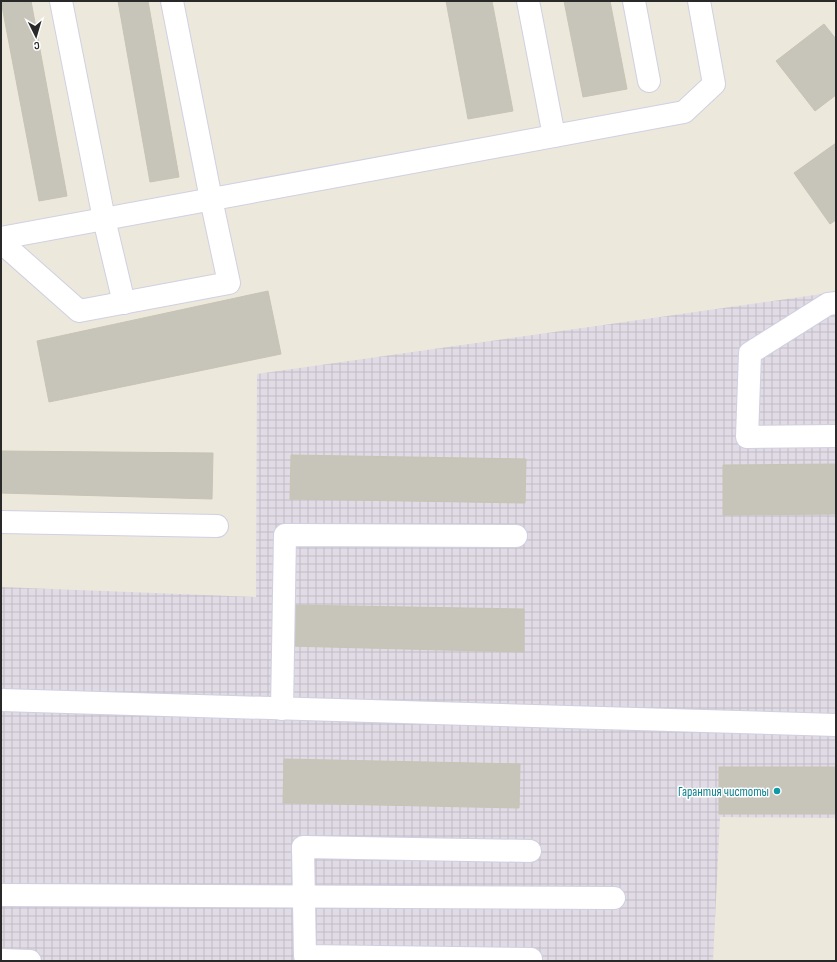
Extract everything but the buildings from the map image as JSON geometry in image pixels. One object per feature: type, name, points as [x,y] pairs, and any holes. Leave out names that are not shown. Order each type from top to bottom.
[{"type":"lane","points":[[61,1],[104,219],[124,303]]},
{"type":"lane","points":[[1,242],[79,311],[229,283],[172,1]]},
{"type":"lane","points":[[528,1],[554,136]]},
{"type":"lane","points":[[634,1],[649,81]]},
{"type":"lane","points":[[1,238],[684,112],[714,84],[699,1]]},
{"type":"lane","points":[[836,303],[828,304],[750,353],[747,437],[836,436]]},
{"type":"lane","points":[[1,522],[217,526]]},
{"type":"lane","points":[[282,709],[285,535],[516,536]]},
{"type":"lane","points":[[1,700],[836,725]]},
{"type":"lane","points":[[530,851],[303,847],[303,896],[305,956],[531,958]]},
{"type":"lane","points":[[1,895],[614,898]]},
{"type":"lane","points":[[1,960],[30,961]]},
{"type":"shaded area","points":[[836,292],[836,818],[720,817],[713,961],[1,961],[1,587],[256,597],[257,374]]},
{"type":"place","name":"Гарантия чистоты","points":[[777,791]]}]
